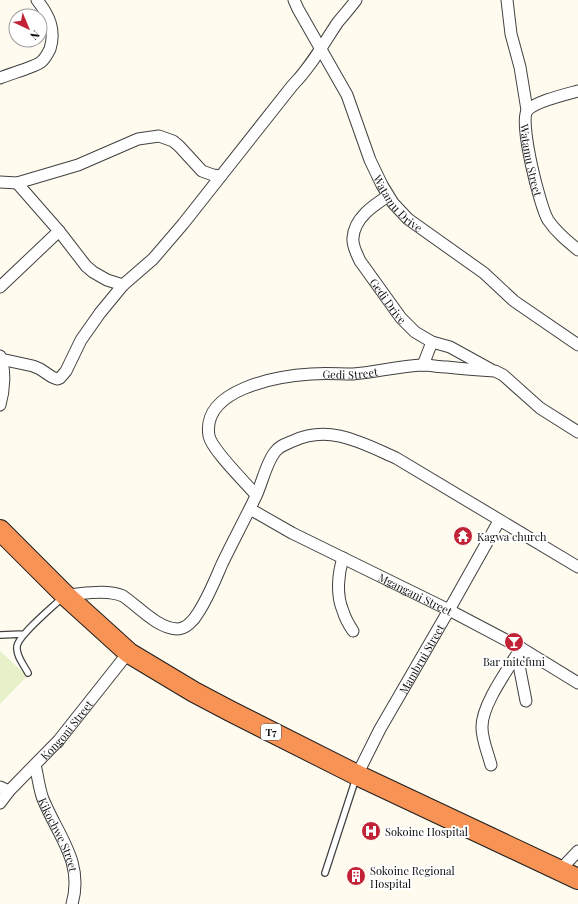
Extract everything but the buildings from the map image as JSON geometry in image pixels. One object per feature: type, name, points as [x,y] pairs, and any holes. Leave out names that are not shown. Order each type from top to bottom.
[{"type":"highway","name":"T7","points":[[0,530],[65,595],[129,653],[194,692],[357,776],[578,879]]},
{"type":"street","points":[[0,78],[41,62],[48,53],[52,43],[53,30],[49,18],[37,0]]},
{"type":"street","name":"Watamu Drive","points":[[294,0],[347,95],[370,160],[382,185],[393,203],[408,219],[484,273],[514,301],[578,345]]},
{"type":"street","points":[[0,405],[2,398],[3,374],[1,357],[33,366],[52,377],[57,379],[60,378],[66,370],[81,340],[100,313],[123,285],[153,259],[183,224],[302,76],[322,49],[340,20],[356,0]]},
{"type":"street","points":[[507,0],[511,34],[520,67],[527,110]]},
{"type":"street","name":"Watamu Street","points":[[578,91],[546,101],[527,110],[525,118],[525,128],[532,169],[542,209],[548,220],[558,232],[578,250]]},
{"type":"street","points":[[0,182],[17,183],[78,165],[138,139],[159,136],[173,141],[202,171],[207,174],[221,176]]},
{"type":"street","points":[[17,183],[59,231],[79,259],[93,272],[107,280],[123,285]]},
{"type":"street","name":"Gedi Drive","points":[[388,196],[372,207],[354,230],[353,239],[360,261],[401,318],[414,332],[432,342],[450,347],[495,371]]},
{"type":"street","points":[[0,287],[59,231]]},
{"type":"street","points":[[423,365],[432,342]]},
{"type":"street","name":"Gedi Street","points":[[256,495],[216,450],[209,436],[210,421],[214,411],[233,393],[255,384],[279,377],[311,374],[353,374],[423,365],[495,371]]},
{"type":"street","points":[[495,371],[503,375],[540,408],[578,432]]},
{"type":"street","points":[[65,595],[105,592],[118,594],[163,625],[176,629],[186,626],[194,619],[202,607],[250,509],[270,459],[278,448],[304,436],[320,433],[339,435],[366,444],[396,458],[578,567]]},
{"type":"street","name":"Mgangani Street","points":[[250,509],[292,533],[449,610],[519,651],[578,683]]},
{"type":"street","name":"Mambrui Street","points":[[357,776],[380,729],[499,520]]},
{"type":"street","points":[[343,558],[339,574],[340,604],[353,631]]},
{"type":"street","points":[[519,651],[526,701]]},
{"type":"street","points":[[490,765],[482,730],[482,719],[494,692],[519,651]]},
{"type":"street","name":"Kongoni Street","points":[[0,803],[5,789],[35,766],[129,653]]},
{"type":"street","name":"Kikochwe Street","points":[[35,766],[42,798],[73,862],[75,882],[72,904]]},
{"type":"street","points":[[560,870],[578,851]]},
{"type":"lane","points":[[28,673],[17,649],[18,643],[24,634],[65,595]]},
{"type":"lane","points":[[0,635],[24,634]]},
{"type":"lane","points":[[324,873],[357,776]]},
{"type":"green space","points":[[0,651],[27,676],[0,704]]},
{"type":"place","name":"Kagwa church","points":[[463,536]]},
{"type":"place","name":"Bar mitefuni","points":[[514,642]]},
{"type":"place","name":"Sokoine Hospital","points":[[371,831]]},
{"type":"place","name":"Sokoine Regional Hospital","points":[[356,876]]}]
